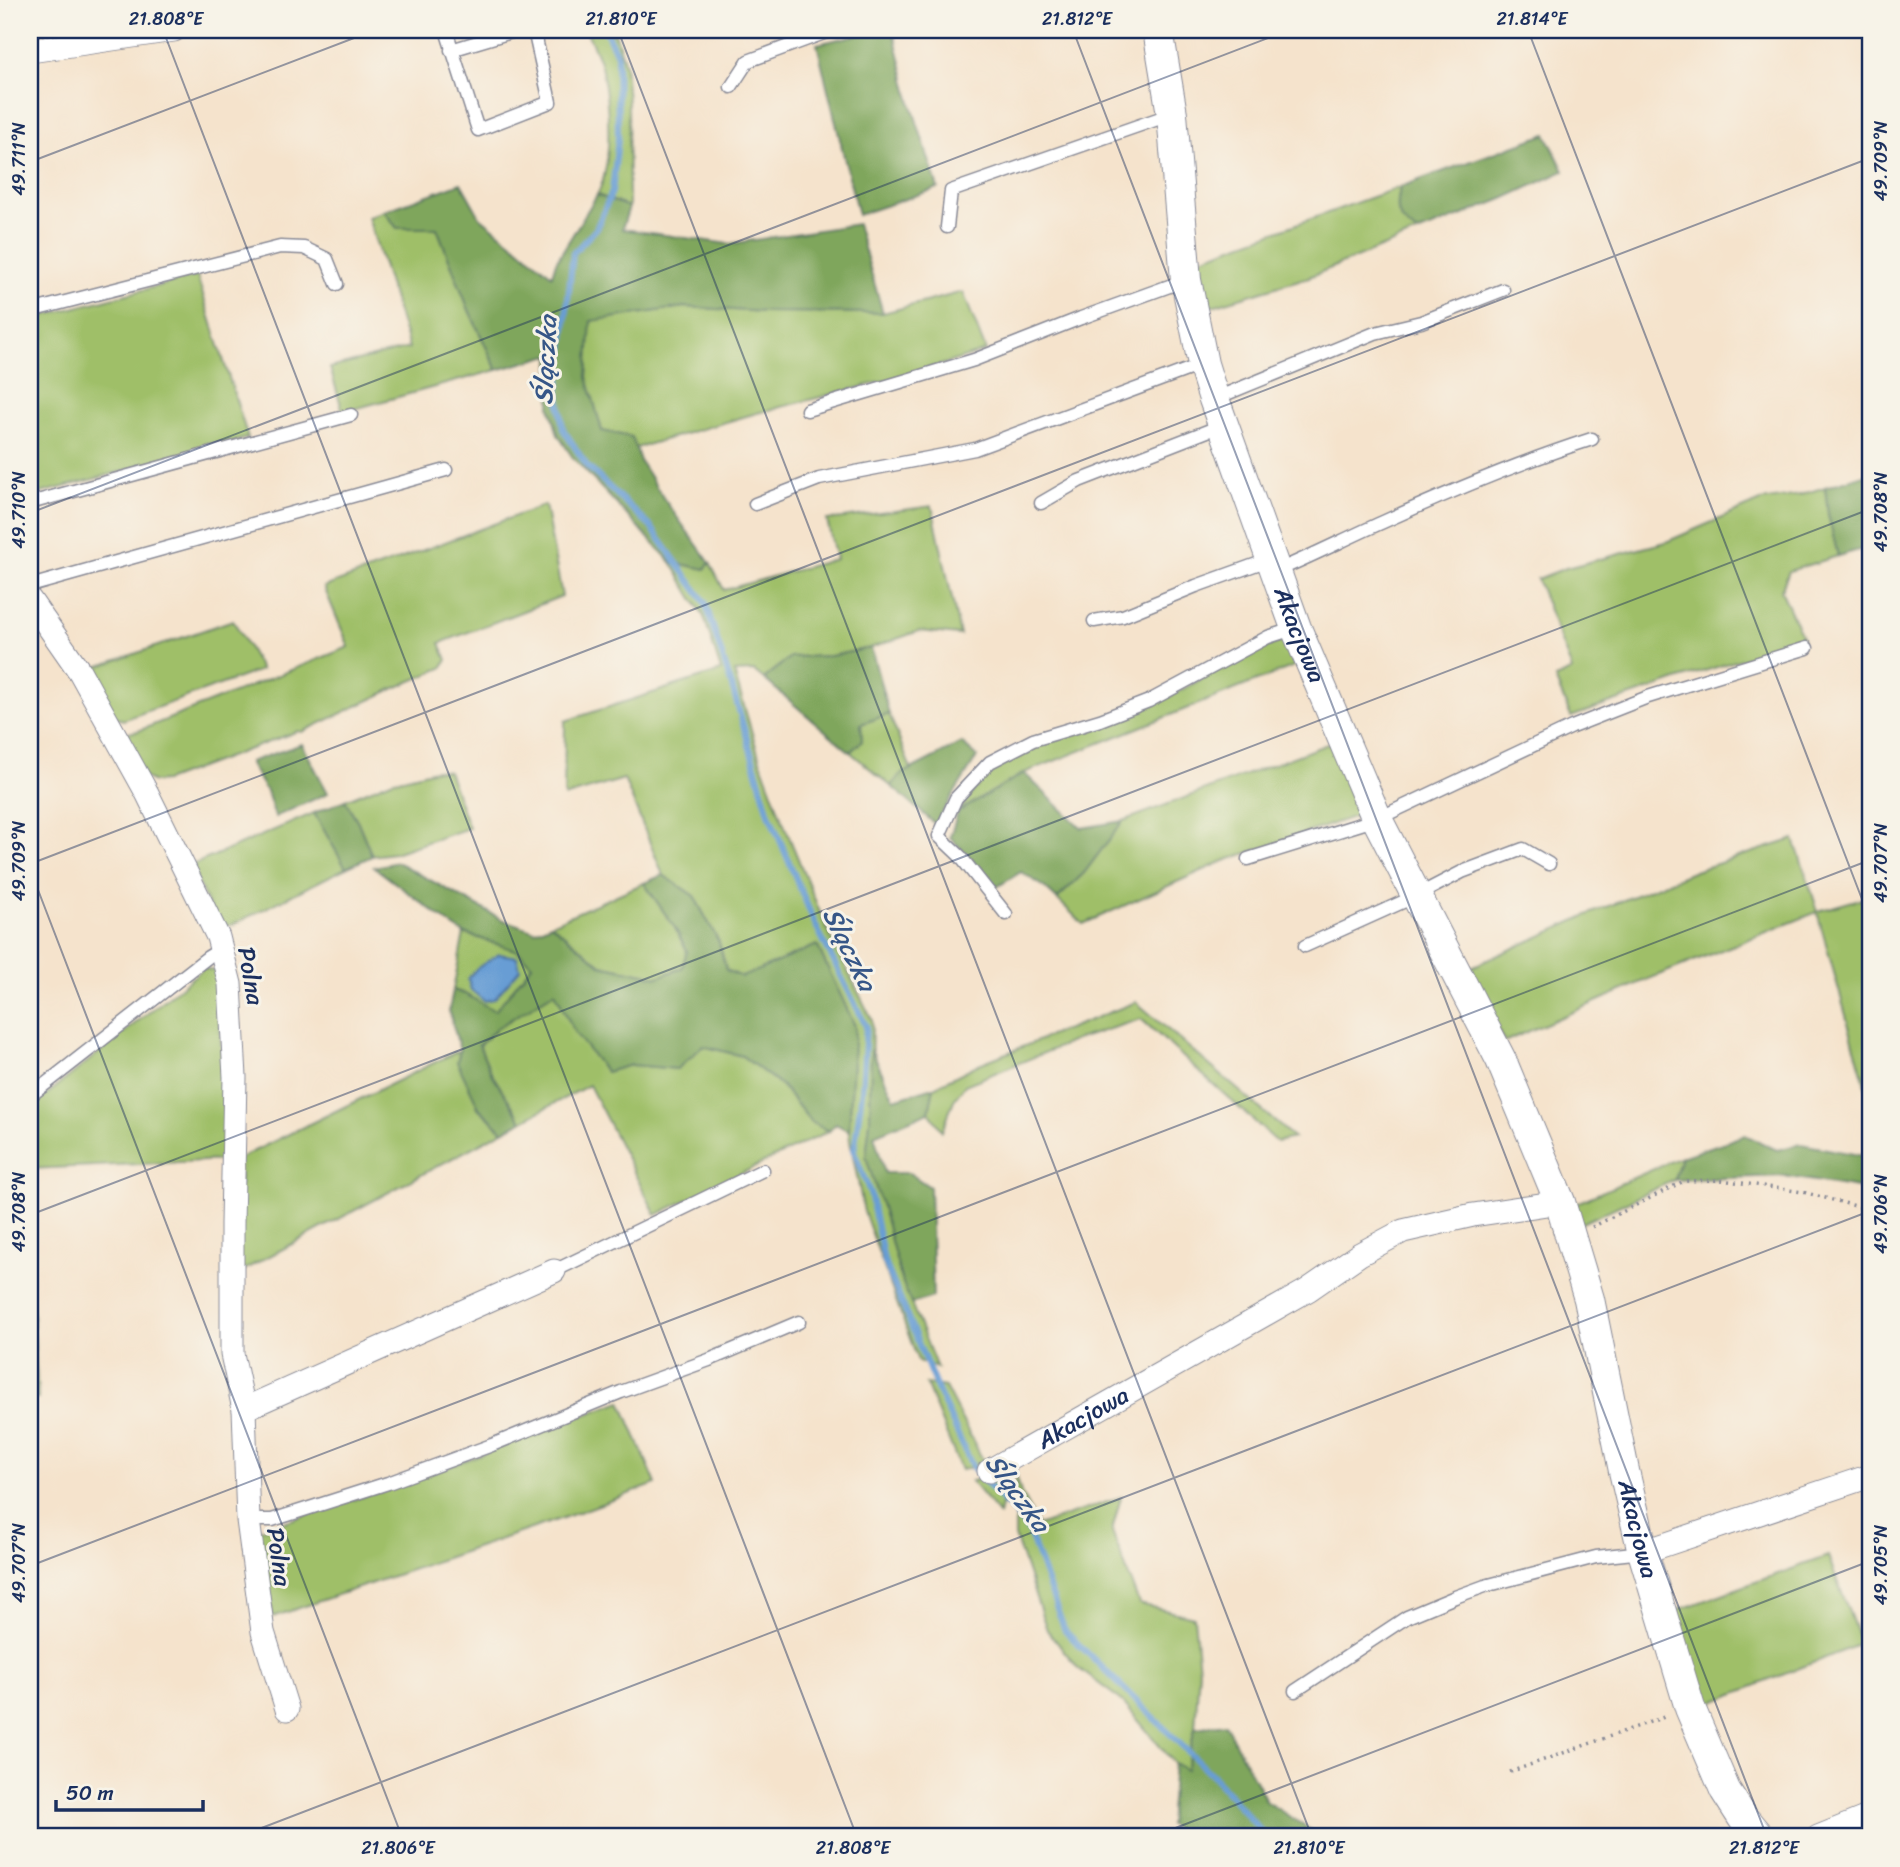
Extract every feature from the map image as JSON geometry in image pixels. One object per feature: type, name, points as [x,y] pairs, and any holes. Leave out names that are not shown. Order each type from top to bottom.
[{"type":"street","points":[[30,51],[174,30]]},
{"type":"street","name":"Akacjowa","points":[[1158,30],[1172,114],[1186,281],[1203,364],[1218,412],[1296,628],[1377,819],[1501,1060],[1560,1202],[1589,1299],[1643,1552],[1690,1708],[1725,1790],[1757,1836]]},
{"type":"street","name":"Polna","points":[[30,600],[80,672],[147,793],[218,937],[230,984],[236,1077],[232,1354],[244,1409],[248,1520],[263,1632],[287,1709]]},
{"type":"street","name":"Akacjowa","points":[[989,1471],[1308,1290],[1360,1254],[1403,1231],[1473,1215],[1560,1202]]},
{"type":"street","points":[[244,1409],[554,1271]]},
{"type":"street","points":[[1643,1552],[1870,1476]]},
{"type":"street","points":[[1818,1837],[1870,1816]]},
{"type":"lane","points":[[446,30],[478,130],[550,102],[534,30]]},
{"type":"lane","points":[[451,50],[518,30]]},
{"type":"lane","points":[[730,87],[748,61],[832,30]]},
{"type":"lane","points":[[947,227],[951,191],[1172,114]]},
{"type":"lane","points":[[30,312],[280,247],[304,248],[327,259],[337,284]]},
{"type":"lane","points":[[807,410],[974,360],[1186,281]]},
{"type":"lane","points":[[1041,503],[1079,481],[1375,333],[1421,322],[1503,290]]},
{"type":"lane","points":[[755,503],[819,479],[975,449],[1203,364]]},
{"type":"lane","points":[[30,503],[351,415]]},
{"type":"lane","points":[[1094,621],[1123,616],[1196,586],[1323,551],[1380,523],[1535,457],[1592,439]]},
{"type":"lane","points":[[30,586],[446,470]]},
{"type":"lane","points":[[1006,914],[960,856],[939,836],[956,798],[990,762],[1032,740],[1100,720],[1149,701],[1268,637],[1296,628]]},
{"type":"lane","points":[[1248,859],[1377,819],[1560,733],[1648,697],[1807,648]]},
{"type":"lane","points":[[1305,946],[1462,872],[1523,849],[1549,864]]},
{"type":"lane","points":[[30,1096],[221,949]]},
{"type":"lane","points":[[554,1271],[763,1170]]},
{"type":"lane","points":[[248,1520],[272,1520],[388,1483],[709,1360],[799,1322]]},
{"type":"lane","points":[[1296,1691],[1408,1617],[1455,1597],[1485,1586],[1596,1557],[1643,1552]]},
{"type":"path","points":[[1571,1237],[1684,1181],[1721,1180],[1790,1190],[1870,1209]]},
{"type":"path","points":[[1510,1772],[1690,1708]]},
{"type":"green space","points":[[586,30],[615,33],[625,65],[629,207],[597,195],[606,166],[608,114],[601,66]]},
{"type":"green space","points":[[878,30],[893,30],[911,103],[938,188],[858,215],[817,44]]},
{"type":"green space","points":[[1546,134],[1564,171],[1417,233],[1404,223],[1398,209],[1400,187]]},
{"type":"green space","points":[[461,183],[480,217],[552,275],[556,262],[597,195],[629,207],[622,229],[729,244],[857,224],[883,313],[765,312],[684,307],[591,321],[587,377],[602,431],[632,437],[640,461],[710,563],[705,569],[671,562],[573,458],[558,435],[550,407],[550,355],[497,370],[469,310],[437,228],[397,228],[384,211]]},
{"type":"green space","points":[[1400,187],[1399,214],[1404,223],[1417,233],[1309,277],[1203,309],[1196,260]]},
{"type":"green space","points":[[384,211],[397,228],[437,228],[469,310],[497,370],[343,412],[330,368],[409,348],[368,217]]},
{"type":"green space","points":[[197,276],[248,438],[30,496],[30,319]]},
{"type":"green space","points":[[963,292],[986,351],[905,376],[757,413],[636,448],[632,437],[602,431],[587,377],[590,321],[684,307],[765,312],[883,313]]},
{"type":"green space","points":[[1870,473],[1870,547],[1838,556],[1825,487]]},
{"type":"green space","points":[[1825,487],[1838,556],[1789,571],[1781,590],[1803,639],[1571,717],[1555,679],[1572,670],[1537,579],[1566,568],[1666,542],[1761,501],[1800,495]]},
{"type":"green space","points":[[545,505],[562,596],[440,643],[447,660],[442,668],[302,732],[298,731],[165,781],[154,782],[145,778],[122,734],[138,731],[349,647],[324,587]]},
{"type":"green space","points":[[932,506],[960,635],[919,631],[871,648],[830,656],[790,657],[764,679],[754,671],[734,672],[760,760],[783,822],[826,927],[872,1020],[870,1121],[866,1157],[901,1278],[937,1368],[918,1361],[864,1212],[849,1131],[855,1026],[817,945],[742,978],[726,970],[719,942],[694,896],[663,875],[624,779],[564,797],[565,721],[721,671],[704,617],[671,562],[705,569],[710,563],[724,590],[836,559],[827,520]]},
{"type":"green space","points":[[233,620],[261,670],[123,720],[112,716],[88,670]]},
{"type":"green space","points":[[1288,640],[1297,665],[1024,773],[958,812],[988,771],[1006,758],[1151,705],[1235,661]]},
{"type":"green space","points":[[871,648],[889,714],[861,724],[862,741],[850,752],[764,679],[790,657],[830,656]]},
{"type":"green space","points":[[889,714],[911,769],[901,774],[891,786],[850,752],[862,741],[861,724]]},
{"type":"green space","points":[[962,743],[977,757],[935,824],[891,786],[901,774]]},
{"type":"green space","points":[[1330,743],[1359,815],[1224,861],[1083,924],[1057,899],[1084,873],[1123,821]]},
{"type":"green space","points":[[302,744],[328,793],[275,817],[268,795],[249,762]]},
{"type":"green space","points":[[435,770],[448,771],[469,828],[394,853],[372,856],[358,822],[345,800],[391,781]]},
{"type":"green space","points":[[1024,773],[1081,828],[1123,821],[1084,873],[1057,899],[1021,872],[997,887],[950,837],[958,812]]},
{"type":"green space","points":[[345,800],[358,822],[372,856],[346,868],[314,813]]},
{"type":"green space","points":[[314,813],[346,868],[234,924],[226,926],[217,923],[190,866]]},
{"type":"green space","points":[[1794,839],[1818,911],[1870,896],[1870,1085],[1866,1087],[1817,912],[1646,980],[1504,1042],[1467,969],[1695,871]]},
{"type":"green space","points":[[397,862],[501,919],[535,931],[551,924],[601,965],[658,977],[682,968],[687,951],[675,928],[644,883],[663,875],[694,896],[719,942],[726,970],[742,977],[817,945],[855,1026],[849,1131],[836,1124],[829,1131],[812,1123],[782,1086],[742,1056],[703,1046],[677,1069],[631,1065],[606,1072],[575,1033],[555,992],[497,1028],[479,1045],[491,1073],[522,1121],[503,1131],[479,1108],[457,1062],[460,1050],[449,1011],[453,990],[495,1011],[532,965],[518,951],[464,933],[454,927],[374,867]]},
{"type":"green space","points":[[644,883],[675,928],[687,951],[682,968],[658,977],[601,965],[551,924]]},
{"type":"green space","points":[[464,933],[518,951],[532,965],[495,1012],[453,990]]},
{"type":"green space","points":[[204,968],[218,972],[226,1160],[30,1169],[30,1108]]},
{"type":"green space","points":[[555,991],[575,1033],[631,1065],[677,1069],[703,1046],[742,1056],[782,1086],[812,1123],[829,1131],[656,1215],[589,1085],[522,1121],[491,1073],[479,1045],[497,1028]]},
{"type":"green space","points":[[1136,1002],[1294,1138],[1277,1142],[1141,1019],[1081,1038],[965,1085],[954,1100],[942,1131],[929,1112],[934,1087],[979,1064]]},
{"type":"green space","points":[[871,1049],[894,1099],[934,1087],[929,1112],[874,1135],[885,1173],[909,1173],[930,1187],[933,1297],[911,1304],[866,1157],[870,1121]]},
{"type":"green space","points":[[460,1050],[478,1108],[503,1131],[238,1273],[240,1158]]},
{"type":"green space","points":[[1745,1135],[1777,1150],[1801,1144],[1870,1157],[1870,1190],[1784,1176],[1674,1180],[1681,1157]]},
{"type":"green space","points":[[1681,1157],[1674,1180],[1580,1224],[1572,1205]]},
{"type":"green space","points":[[30,1265],[38,1399],[30,1399]]},
{"type":"green space","points":[[926,1384],[945,1387],[985,1464],[961,1470]]},
{"type":"green space","points":[[621,1401],[656,1484],[273,1617],[259,1530],[408,1482]]},
{"type":"green space","points":[[1015,1470],[1021,1493],[1038,1526],[1121,1497],[1112,1531],[1139,1604],[1194,1617],[1199,1670],[1195,1728],[1186,1771],[1174,1763],[1121,1700],[1078,1668],[1047,1630],[1015,1536]]},
{"type":"green space","points":[[997,1472],[1003,1488],[999,1515],[971,1481],[989,1477]]},
{"type":"green space","points":[[1828,1556],[1861,1644],[1706,1705],[1675,1611]]},
{"type":"green space","points":[[1225,1724],[1267,1802],[1321,1837],[1190,1837],[1169,1825],[1174,1763],[1186,1770],[1195,1728]]},
{"type":"water","points":[[499,954],[517,957],[520,969],[494,999],[484,1001],[471,990],[468,978],[477,968]]},
{"type":"waterway","name":"Ślączka","points":[[605,30],[617,55],[618,139],[612,192],[596,229],[573,253],[558,392],[563,429],[587,466],[651,527],[705,602],[769,814],[815,924],[866,1026],[862,1092],[854,1151],[870,1193],[884,1260],[973,1468],[1010,1507],[1029,1532],[1065,1631],[1213,1776],[1266,1837]]}]
